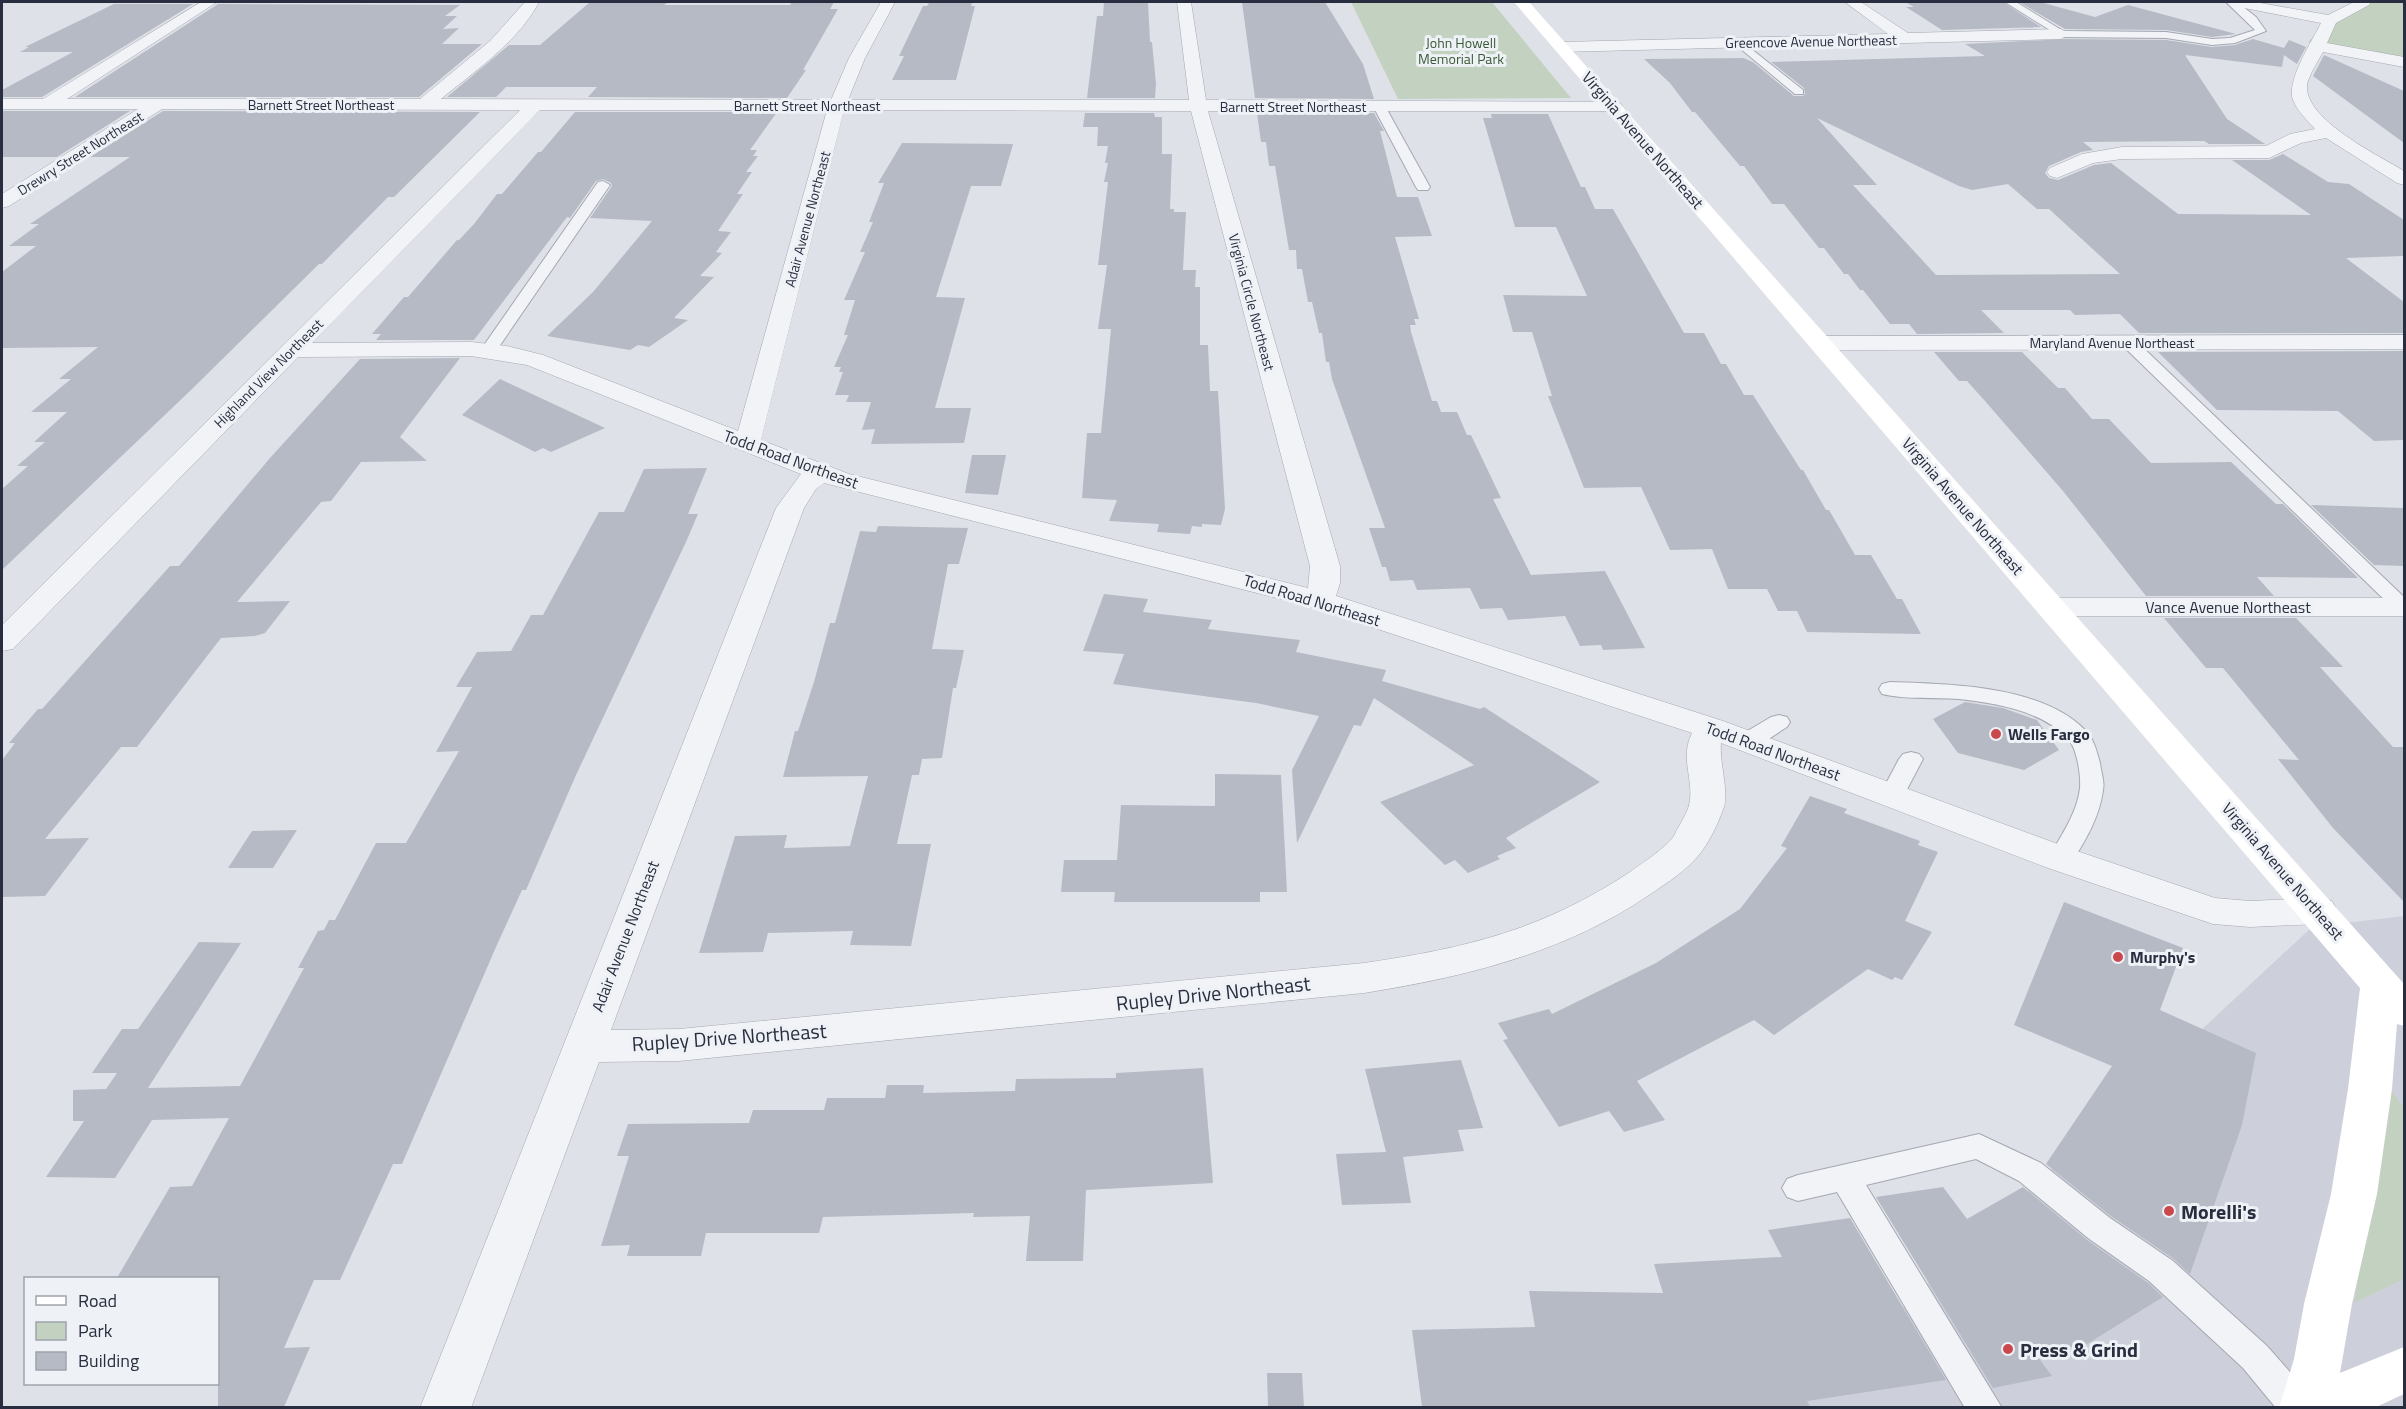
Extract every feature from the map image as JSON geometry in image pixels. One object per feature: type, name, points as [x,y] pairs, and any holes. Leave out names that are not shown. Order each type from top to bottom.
[{"type":"street","points":[[47,104],[210,2]]},
{"type":"street","points":[[424,104],[503,38],[532,2]]},
{"type":"street","name":"Adair Avenue Northeast","points":[[747,444],[837,105],[857,58],[888,2]]},
{"type":"street","name":"Virginia Circle Northeast","points":[[1184,2],[1198,106],[1325,566],[1325,583],[1319,600]]},
{"type":"street","name":"Virginia Avenue Northeast","points":[[1521,2],[2393,997]]},
{"type":"street","points":[[1852,2],[1906,39]]},
{"type":"street","points":[[2233,2],[2330,20]]},
{"type":"street","points":[[2364,2],[2330,20],[2299,85],[2297,95],[2307,114],[2330,132],[2404,179]]},
{"type":"street","name":"Greencove Avenue Northeast","points":[[1562,47],[2061,34]]},
{"type":"street","points":[[2317,46],[2358,51],[2404,62]]},
{"type":"street","name":"Barnett Street Northeast","points":[[2,104],[1612,106]]},
{"type":"street","name":"Drewry Street Northeast","points":[[2,202],[159,104]]},
{"type":"street","name":"Highland View Northeast","points":[[2,642],[535,105]]},
{"type":"street","points":[[2057,172],[2089,158],[2122,153],[2269,152],[2296,138],[2330,132]]},
{"type":"street","name":"Maryland Avenue Northeast","points":[[1820,343],[2404,342]]},
{"type":"street","name":"Todd Road Northeast","points":[[291,350],[488,351],[535,360],[819,473],[1319,600],[1711,728],[2061,859],[2212,910],[2250,914],[2318,910]]},
{"type":"street","name":"Adair Avenue Northeast","points":[[445,1407],[790,508],[806,484],[819,473]]},
{"type":"street","name":"Vance Avenue Northeast","points":[[2052,607],[2404,608]]},
{"type":"street","name":"Rupley Drive Northeast","points":[[583,1046],[679,1045],[1364,978],[1436,967],[1504,949],[1556,930],[1610,903],[1656,872],[1688,844],[1707,804],[1703,745],[1711,728]]},
{"type":"street","points":[[2305,1407],[2319,1359],[2328,1304],[2354,1194],[2370,1089],[2393,997]]},
{"type":"street","points":[[2316,1407],[2404,1370]]},
{"type":"lane","points":[[2010,2],[2061,34],[2166,35],[2212,42],[2231,41],[2261,31],[2252,19],[2233,2]]},
{"type":"lane","points":[[1740,43],[1799,92]]},
{"type":"lane","points":[[1379,106],[1423,187]]},
{"type":"lane","points":[[488,351],[603,185]]},
{"type":"lane","points":[[2128,342],[2404,608]]},
{"type":"lane","points":[[1890,689],[1952,691],[2025,706],[2057,719],[2079,736],[2087,756],[2092,790],[2083,818],[2061,859]]},
{"type":"lane","points":[[1747,741],[1779,722]]},
{"type":"lane","points":[[1892,795],[1911,759]]},
{"type":"lane","points":[[1798,1188],[1979,1146],[2030,1172],[2099,1227],[2161,1271],[2255,1357],[2299,1407]]},
{"type":"lane","points":[[1844,1177],[1985,1407]]},
{"type":"shaded area","points":[[2404,916],[2404,1407],[1794,1408],[2312,927]]},
{"type":"green space","name":"John Howell Memorial Park","points":[[1351,2],[1492,2],[1571,98],[1398,99]]},
{"type":"green space","points":[[2371,2],[2404,2],[2404,61],[2308,42],[2337,15]]},
{"type":"green space","points":[[2387,1085],[2404,1108],[2404,1279],[2354,1303]]},
{"type":"building","points":[[590,2],[669,2],[664,5],[790,5],[792,2],[834,2],[830,9],[838,9],[803,70],[806,70],[787,98],[588,97],[597,87],[506,87],[496,97],[447,97],[509,45],[540,45]]},
{"type":"building","points":[[1104,2],[1148,2],[1150,42],[1152,42],[1156,84],[1155,98],[1087,98],[1097,16],[1103,16]]},
{"type":"building","points":[[1242,2],[1325,2],[1363,64],[1374,99],[1255,98]]},
{"type":"building","points":[[1905,2],[2003,2],[2041,27],[1942,30],[1906,7],[1914,7]]},
{"type":"building","points":[[2019,2],[2040,2],[2095,17],[2128,5],[2236,34],[2212,37],[2166,30],[2065,29]]},
{"type":"building","points":[[929,3],[972,3],[971,6],[975,6],[956,80],[892,80],[904,56],[899,56],[923,6]]},
{"type":"building","points":[[114,4],[193,4],[42,97],[2,97],[2,90],[73,52],[20,52],[29,47],[25,47]]},
{"type":"building","points":[[218,4],[460,5],[445,16],[457,16],[443,29],[459,28],[442,44],[482,44],[419,97],[75,97]]},
{"type":"building","points":[[2065,39],[2166,40],[2212,47],[2235,45],[2253,39],[2284,48],[2289,40],[2306,47],[2297,64],[2284,55],[2282,67],[2185,55],[2227,119],[2265,144],[2209,144],[2204,141],[2083,142],[2093,150],[2081,152],[2049,166],[2045,173],[2049,178],[2058,180],[2094,165],[2111,163],[2178,214],[2311,215],[2232,160],[2269,160],[2283,154],[2328,182],[2349,184],[2404,220],[2404,256],[2346,258],[2404,302],[2404,333],[2139,333],[2120,314],[2075,315],[2070,310],[1981,310],[2004,333],[1917,334],[1909,324],[1890,324],[1863,290],[1860,290],[1848,274],[1844,274],[1824,248],[1819,248],[1784,204],[1772,204],[1744,166],[1740,166],[1695,112],[1692,112],[1670,83],[1644,59],[1743,58],[1753,62],[1794,96],[1803,96],[1804,88],[1771,62],[1985,56],[1965,44]],"holes":[[[1817,118],[1959,186],[1972,190],[2008,184],[2037,209],[2049,209],[2120,274],[1936,275],[1853,185],[1877,185]]]},
{"type":"building","points":[[2324,55],[2404,91],[2404,143],[2313,76]]},
{"type":"building","points":[[2,111],[130,111],[57,157],[2,157]]},
{"type":"building","points":[[163,111],[480,112],[394,197],[388,197],[322,264],[319,264],[2,570],[2,489],[28,466],[17,466],[45,442],[34,442],[67,412],[31,412],[71,379],[59,379],[98,347],[2,348],[2,272],[36,246],[9,246],[39,224],[30,224],[130,157],[90,157]]},
{"type":"building","points":[[575,112],[777,112],[750,150],[757,150],[753,156],[758,156],[746,172],[752,172],[737,194],[743,194],[718,231],[731,232],[716,252],[722,253],[700,276],[714,277],[674,318],[688,320],[649,347],[638,345],[630,350],[547,336],[593,292],[652,221],[590,218],[612,186],[603,179],[596,181],[570,218],[567,217],[474,340],[376,340],[381,334],[372,334],[404,297],[408,297],[457,240],[474,224],[497,194],[502,194]]},
{"type":"building","points":[[1085,113],[1154,113],[1155,117],[1162,117],[1162,154],[1172,154],[1170,209],[1174,209],[1174,212],[1186,212],[1183,270],[1196,270],[1195,287],[1200,287],[1200,345],[1208,345],[1210,391],[1218,391],[1225,509],[1221,525],[1192,526],[1190,534],[1157,532],[1159,524],[1109,521],[1117,500],[1082,498],[1087,433],[1101,433],[1111,329],[1098,329],[1107,265],[1098,265],[1108,182],[1104,182],[1108,163],[1105,163],[1108,146],[1097,146],[1098,127],[1083,127]]},
{"type":"building","points":[[1257,113],[1374,113],[1384,131],[1380,131],[1397,197],[1418,197],[1432,236],[1395,237],[1419,319],[1414,319],[1416,325],[1410,325],[1411,332],[1432,401],[1437,401],[1441,412],[1457,412],[1467,435],[1471,435],[1501,498],[1493,499],[1531,575],[1605,571],[1645,648],[1603,650],[1601,645],[1580,646],[1565,616],[1508,620],[1502,608],[1480,609],[1470,588],[1417,590],[1413,580],[1390,581],[1386,567],[1382,567],[1369,528],[1385,528],[1332,379],[1329,362],[1326,362],[1322,333],[1319,333],[1312,302],[1308,302],[1302,269],[1297,269],[1296,250],[1289,250],[1275,166],[1269,166],[1266,142],[1261,142]]},
{"type":"building","points":[[1491,114],[1548,114],[1581,187],[1585,187],[1595,209],[1613,209],[1684,333],[1704,333],[1721,364],[1726,364],[1744,395],[1753,395],[1803,470],[1826,510],[1829,510],[1855,555],[1871,555],[1897,599],[1902,599],[1921,634],[1807,632],[1797,611],[1778,611],[1767,589],[1728,589],[1712,549],[1670,550],[1641,487],[1584,488],[1548,396],[1552,396],[1532,332],[1513,332],[1503,295],[1587,296],[1556,227],[1515,227],[1483,118],[1492,118]]},
{"type":"building","points":[[902,143],[1013,144],[1001,186],[971,186],[936,297],[965,298],[935,408],[971,408],[964,443],[871,444],[875,429],[862,430],[871,402],[846,402],[849,395],[835,395],[843,372],[839,372],[841,367],[834,367],[848,335],[844,335],[855,300],[844,300],[865,252],[860,252],[873,222],[869,222],[884,183],[878,183]]},
{"type":"building","points":[[2404,351],[2404,440],[2374,441],[2338,411],[2217,410],[2158,352]]},
{"type":"building","points":[[1934,352],[2022,352],[2058,388],[2065,388],[2092,419],[2109,419],[2151,463],[2231,462],[2276,504],[2283,504],[2358,578],[2257,577],[2274,596],[2146,596],[2063,491],[1985,401],[1967,381],[1959,381]]},
{"type":"building","points":[[460,358],[400,437],[427,461],[361,462],[331,501],[321,502],[237,602],[290,601],[265,633],[255,636],[221,638],[137,747],[121,747],[45,839],[89,838],[45,896],[2,897],[2,760],[15,743],[9,743],[170,566],[179,566],[270,458],[360,359]]},
{"type":"building","points":[[500,379],[605,428],[551,452],[543,448],[535,452],[462,415]]},
{"type":"building","points":[[972,455],[1006,455],[998,495],[965,493]]},
{"type":"building","points":[[707,468],[688,514],[698,514],[686,542],[576,775],[526,890],[522,890],[402,1164],[393,1164],[340,1280],[314,1280],[284,1348],[310,1347],[284,1407],[218,1407],[219,1277],[118,1277],[170,1187],[192,1186],[229,1118],[152,1120],[115,1178],[46,1177],[84,1121],[73,1121],[73,1090],[106,1089],[117,1073],[92,1073],[122,1029],[138,1029],[199,942],[241,943],[148,1088],[240,1086],[304,968],[298,968],[318,931],[324,930],[329,920],[335,920],[376,843],[406,843],[459,751],[436,752],[472,687],[456,687],[477,652],[511,651],[531,615],[543,615],[599,512],[624,512],[644,469]]},
{"type":"building","points":[[2311,505],[2404,508],[2404,566],[2374,565]]},
{"type":"building","points":[[878,526],[968,528],[959,564],[948,564],[932,649],[964,650],[956,688],[953,688],[942,758],[922,759],[919,775],[912,775],[897,844],[931,844],[911,946],[850,945],[853,931],[768,933],[763,952],[699,953],[735,836],[787,835],[784,848],[850,846],[868,776],[783,777],[795,731],[798,731],[814,682],[830,623],[835,623],[860,531],[876,532]]},
{"type":"building","points":[[1104,594],[1148,599],[1143,612],[1212,620],[1208,629],[1300,640],[1296,652],[1386,670],[1382,681],[1480,709],[1484,707],[1600,782],[1506,838],[1516,848],[1497,856],[1500,859],[1468,873],[1455,860],[1445,865],[1380,802],[1474,765],[1374,698],[1361,726],[1354,725],[1297,843],[1292,770],[1319,716],[1256,703],[1113,684],[1124,654],[1083,651]]},
{"type":"building","points":[[2164,618],[2296,618],[2343,667],[2320,667],[2393,747],[2404,747],[2404,902],[2333,828],[2278,759],[2299,760],[2223,668],[2206,668]]},
{"type":"building","name":"Wells Fargo","points":[[1965,702],[2003,708],[2037,720],[2059,750],[2024,770],[1958,753],[1933,719]]},
{"type":"building","points":[[1215,774],[1281,775],[1287,892],[1260,892],[1260,902],[1114,902],[1115,892],[1061,892],[1064,860],[1117,860],[1121,805],[1215,806]]},
{"type":"building","points":[[1810,796],[1847,809],[1844,813],[1920,841],[1918,845],[1938,852],[1905,921],[1932,932],[1902,980],[1895,977],[1892,980],[1868,969],[1774,1035],[1754,1020],[1637,1081],[1665,1120],[1624,1132],[1609,1111],[1559,1127],[1503,1040],[1508,1039],[1498,1023],[1549,1009],[1552,1014],[1656,963],[1740,909],[1787,848],[1781,846]]},
{"type":"building","points":[[297,830],[273,868],[228,868],[252,831]]},
{"type":"building","points":[[2064,902],[2183,948],[2160,1010],[2256,1053],[2242,1125],[2190,1274],[2174,1259],[2111,1216],[2046,1164],[2112,1066],[2014,1025]]},
{"type":"building","points":[[1461,1060],[1483,1128],[1458,1130],[1464,1151],[1403,1157],[1411,1203],[1342,1205],[1336,1154],[1386,1152],[1365,1069]]},
{"type":"building","points":[[1203,1068],[1213,1183],[1086,1190],[1083,1261],[1026,1261],[1030,1216],[973,1217],[974,1213],[823,1217],[819,1233],[706,1233],[701,1256],[627,1256],[630,1245],[601,1246],[629,1156],[617,1156],[628,1124],[749,1123],[753,1110],[824,1110],[827,1098],[885,1098],[887,1085],[924,1085],[923,1093],[1015,1091],[1016,1079],[1116,1078],[1116,1073]]},
{"type":"building","points":[[1943,1187],[1967,1219],[2023,1187],[2087,1240],[2148,1283],[2163,1297],[2087,1344],[2035,1353],[2052,1376],[1993,1388],[1876,1197]]},
{"type":"building","points":[[1850,1218],[1946,1380],[1807,1401],[1810,1407],[1422,1407],[1412,1330],[1535,1327],[1529,1291],[1663,1293],[1654,1264],[1782,1257],[1768,1230]]},
{"type":"building","points":[[1267,1373],[1302,1373],[1304,1407],[1268,1407]]},
{"type":"place","name":"Wells Fargo","points":[[1996,734]]},
{"type":"place","name":"Murphy's","points":[[2118,957]]},
{"type":"place","name":"Morelli's","points":[[2169,1211]]},
{"type":"place","name":"Press & Grind","points":[[2008,1349]]}]
